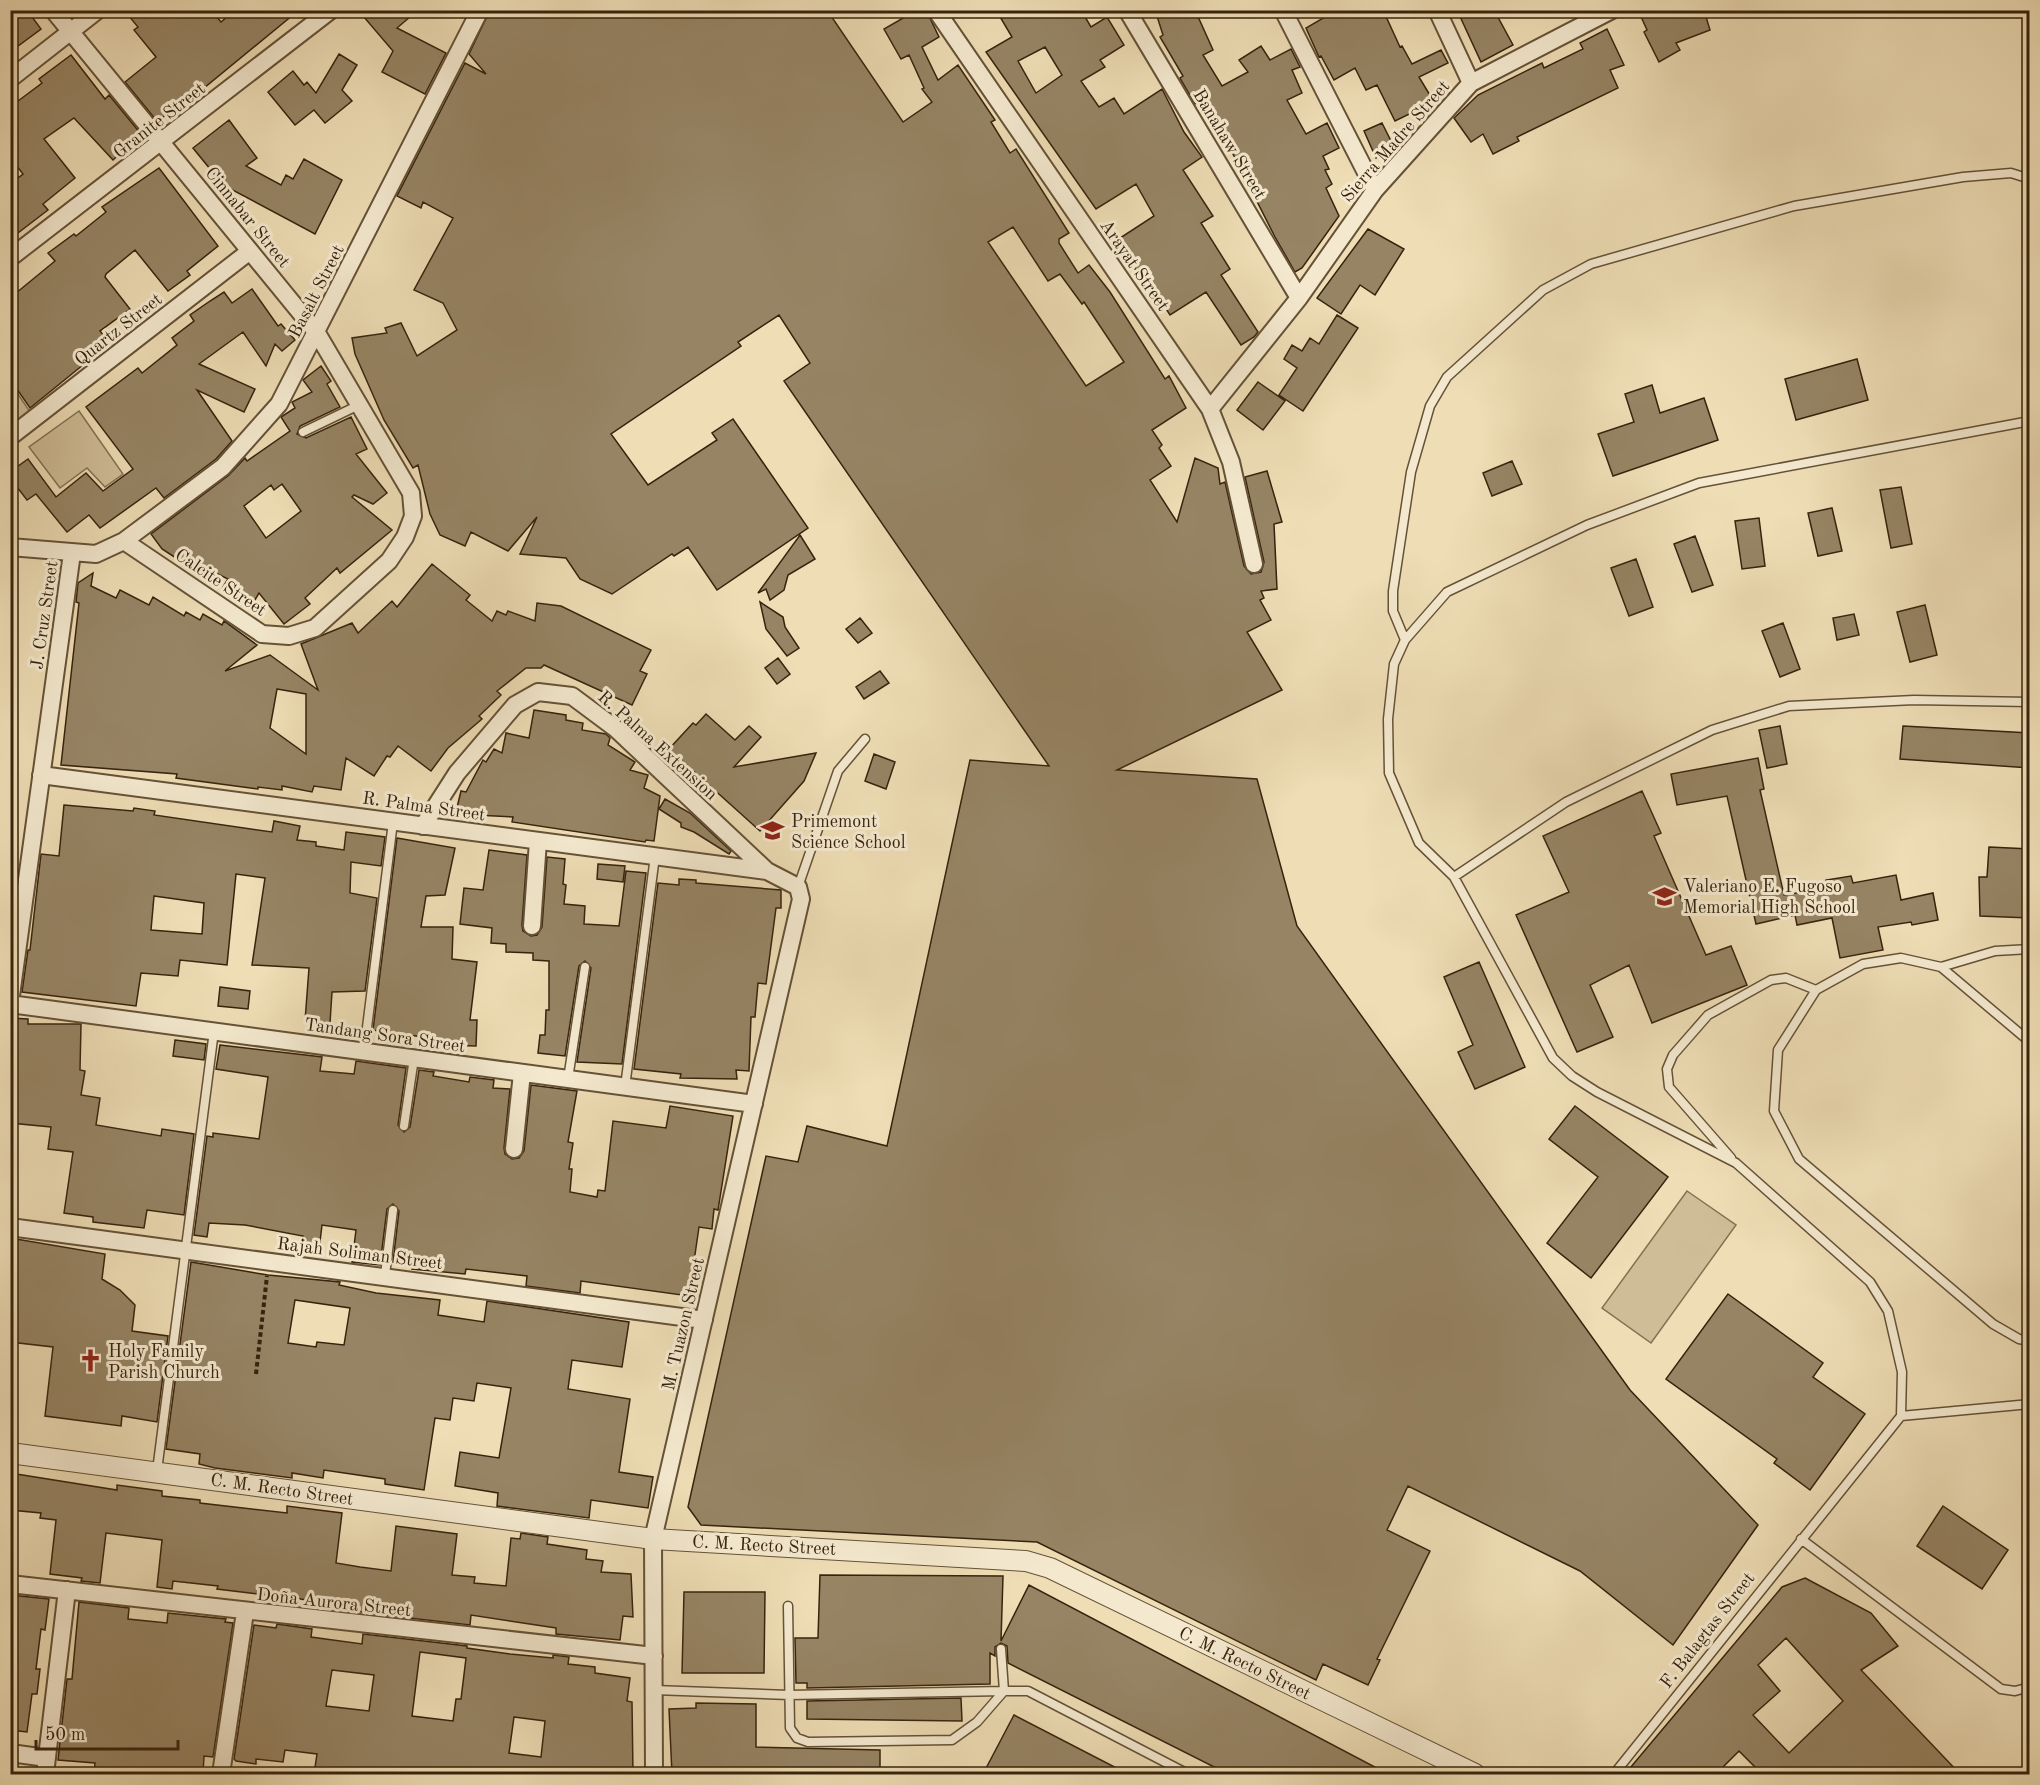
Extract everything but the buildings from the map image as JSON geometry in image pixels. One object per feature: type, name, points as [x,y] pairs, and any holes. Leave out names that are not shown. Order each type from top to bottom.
[{"type":"street","name":"Cinnabar Street","points":[[53,10],[317,333],[411,493]]},
{"type":"street","points":[[10,79],[98,10]]},
{"type":"street","name":"Granite Street","points":[[10,258],[162,143],[331,10]]},
{"type":"street","name":"Basalt Street","points":[[124,541],[223,467],[279,404],[480,10]]},
{"type":"street","name":"Arayat Street","points":[[936,10],[1210,409],[1231,462],[1254,564]]},
{"type":"street","name":"Banahaw Street","points":[[1127,10],[1299,298]]},
{"type":"street","points":[[1283,10],[1375,190]]},
{"type":"street","points":[[1437,10],[1471,83]]},
{"type":"street","name":"Sierra Madre Street","points":[[1210,409],[1299,298],[1375,190],[1471,83],[1594,14],[1612,10]]},
{"type":"street","name":"Quartz Street","points":[[10,436],[250,251]]},
{"type":"street","name":"Calcite Street","points":[[124,541],[262,634],[289,636],[315,628],[389,561],[405,537],[413,516],[411,493]]},
{"type":"street","points":[[10,547],[96,554],[124,541]]},
{"type":"street","name":"J. Cruz Street","points":[[10,1003],[72,553]]},
{"type":"street","name":"R. Palma Extension","points":[[423,826],[457,773],[515,705],[538,692],[572,696],[615,728],[767,871]]},
{"type":"street","name":"R. Palma Street","points":[[41,775],[767,871],[798,887]]},
{"type":"street","points":[[532,926],[538,841]]},
{"type":"street","name":"M. Tuazon Street","points":[[654,1774],[653,1539],[801,899],[798,887]]},
{"type":"street","name":"Tandang Sora Street","points":[[10,1003],[754,1104]]},
{"type":"street","points":[[514,1149],[522,1073]]},
{"type":"street","name":"Rajah Soliman Street","points":[[10,1227],[183,1251],[385,1275],[704,1320]]},
{"type":"street","name":"C. M. Recto Street","points":[[10,1453],[653,1539],[1026,1561],[1050,1569],[1475,1774]]},
{"type":"street","name":"Doña Aurora Street","points":[[10,1584],[244,1612],[654,1656]]},
{"type":"street","points":[[10,1753],[46,1766],[67,1590]]},
{"type":"street","points":[[221,1774],[244,1612]]},
{"type":"lane","points":[[1405,640],[1393,611],[1393,591],[1411,472],[1430,406],[1447,377],[1543,290],[1591,264],[1794,206],[1963,177],[2011,173],[2030,179]]},
{"type":"lane","points":[[303,432],[359,405]]},
{"type":"lane","points":[[1736,1163],[1597,1092],[1572,1077],[1552,1058],[1454,877],[1419,843],[1389,773],[1388,719],[1394,664],[1405,640],[1447,592],[1587,525],[1699,483],[2030,421]]},
{"type":"lane","points":[[1454,877],[1566,802],[1712,730],[1788,706],[1914,700],[2030,702]]},
{"type":"lane","points":[[798,887],[838,771],[866,739]]},
{"type":"lane","points":[[364,1052],[393,822]]},
{"type":"lane","points":[[625,1087],[655,856]]},
{"type":"lane","points":[[1941,967],[1995,951],[2030,949]]},
{"type":"lane","points":[[2030,1042],[1941,967],[1901,958],[1863,964],[1816,990],[1778,1050],[1774,1111],[1799,1159],[1993,1324],[2019,1339],[2030,1341]]},
{"type":"lane","points":[[568,1079],[585,967]]},
{"type":"lane","points":[[1816,990],[1786,978],[1771,980],[1708,1015],[1670,1062],[1667,1069],[1669,1087],[1736,1163],[1870,1282],[1888,1311],[1902,1372],[1901,1416],[2030,1404]]},
{"type":"lane","points":[[158,1463],[183,1251],[213,1031]]},
{"type":"lane","points":[[404,1126],[414,1058]]},
{"type":"lane","points":[[385,1275],[393,1210]]},
{"type":"lane","name":"F. Balagtas Street","points":[[1614,1774],[1901,1416]]},
{"type":"lane","points":[[1801,1539],[1995,1686],[2011,1691],[2030,1687]]},
{"type":"lane","points":[[788,1606],[790,1728],[797,1738],[808,1742],[952,1740],[977,1722],[1004,1691],[1001,1649]]},
{"type":"lane","points":[[654,1690],[789,1695],[1028,1691],[1188,1774]]},
{"type":"path","points":[[256,1374],[268,1261]]},
{"type":"shaded area","points":[[10,382],[30,412],[11,425],[10,425]]},
{"type":"shaded area","points":[[79,411],[123,474],[105,487],[87,468],[60,488],[29,447]]},
{"type":"shaded area","points":[[10,582],[17,583],[11,631]]},
{"type":"shaded area","points":[[1687,1191],[1736,1225],[1651,1343],[1602,1308]]},
{"type":"place","name":"Primemont Science School","points":[[773,831]]},
{"type":"place","name":"Valeriano E. Fugoso Memorial High School","points":[[1665,896]]},
{"type":"place","name":"Holy Family Parish Church","points":[[90,1361]]}]
